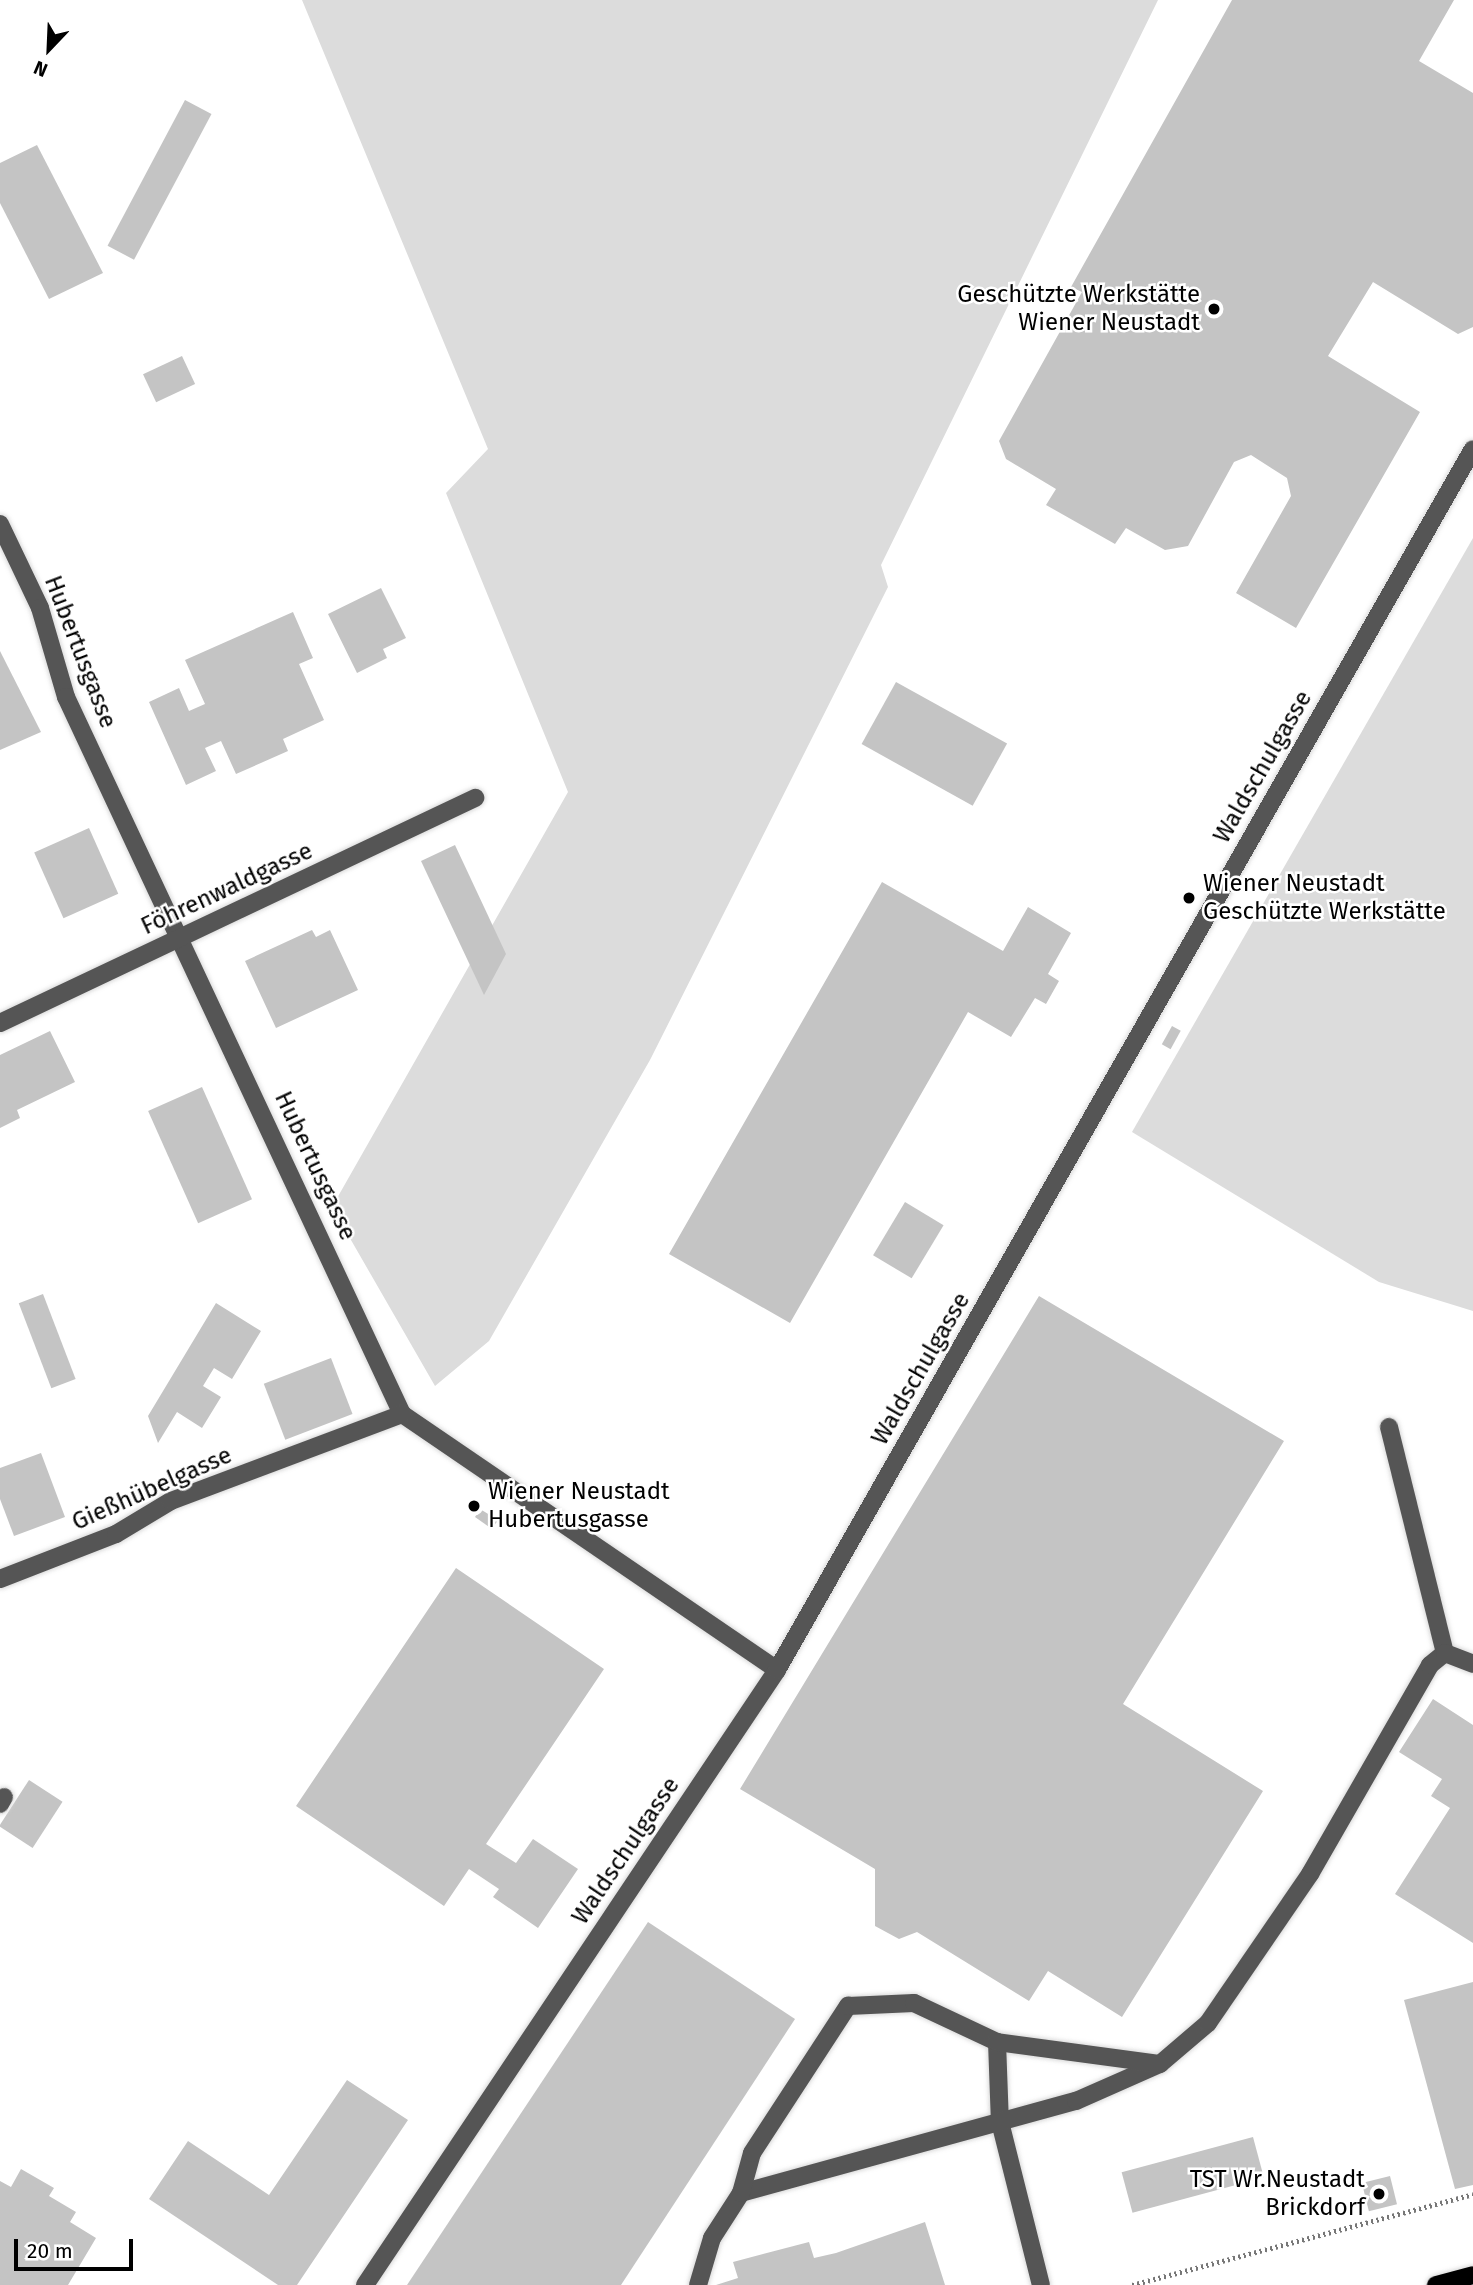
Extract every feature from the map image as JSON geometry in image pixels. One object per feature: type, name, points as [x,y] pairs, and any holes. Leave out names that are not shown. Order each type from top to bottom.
[{"type":"main road","points":[[1436,2285],[1473,2275]]},
{"type":"street","name":"Waldschulgasse","points":[[365,2285],[777,1670],[1473,449]]},
{"type":"street","name":"Hubertusgasse","points":[[0,524],[40,608],[66,696],[183,938],[402,1414]]},
{"type":"street","name":"Föhrenwaldgasse","points":[[0,1023],[475,798]]},
{"type":"street","points":[[402,1414],[777,1670]]},
{"type":"street","name":"Gießhübelgasse","points":[[0,1579],[117,1534],[171,1501],[402,1414]]},
{"type":"street","points":[[1389,1427],[1445,1653]]},
{"type":"street","points":[[1445,1653],[1473,1664]]},
{"type":"street","points":[[741,2193],[1076,2101],[1160,2064],[1208,2023],[1310,1874],[1430,1665],[1445,1653]]},
{"type":"street","points":[[698,2285],[712,2238],[741,2193],[752,2153],[848,2006],[914,2003],[997,2042],[1160,2064]]},
{"type":"street","points":[[997,2042],[1000,2122],[1041,2285]]},
{"type":"path","points":[[1132,2285],[1473,2194]]},
{"type":"shaded area","points":[[302,0],[1158,0],[881,565],[888,587],[650,1060],[489,1341],[435,1386],[332,1207],[568,792],[446,493],[488,449]]},
{"type":"shaded area","points":[[1473,538],[1473,1311],[1379,1282],[1132,1132]]},
{"type":"building","name":"Geschützte Werkstätte Wiener Neustadt","points":[[1232,0],[1454,0],[1419,61],[1473,93],[1473,327],[1458,334],[1373,282],[1328,356],[1420,412],[1296,628],[1236,593],[1291,496],[1287,478],[1251,455],[1234,462],[1188,546],[1165,550],[1126,528],[1115,544],[1046,505],[1056,489],[1006,459],[999,441],[1082,292],[1071,287]]},
{"type":"building","points":[[185,100],[211,114],[134,260],[108,246]]},
{"type":"building","points":[[37,145],[103,273],[49,299],[0,203],[0,163]]},
{"type":"building","points":[[182,356],[195,384],[156,402],[143,374]]},
{"type":"building","points":[[381,588],[406,638],[383,649],[387,658],[357,673],[328,614]]},
{"type":"building","points":[[293,612],[313,658],[299,664],[324,720],[283,739],[288,751],[236,774],[221,741],[205,748],[216,771],[186,785],[149,702],[179,688],[189,711],[205,704],[185,660]]},
{"type":"building","points":[[0,651],[41,732],[0,750]]},
{"type":"building","points":[[896,682],[1007,744],[973,806],[862,744]]},
{"type":"building","points":[[89,828],[118,894],[63,918],[34,852]]},
{"type":"building","points":[[455,845],[506,954],[484,995],[421,861]]},
{"type":"building","points":[[882,882],[1003,951],[1028,907],[1071,933],[1048,974],[1059,981],[1046,1004],[1035,998],[1011,1037],[968,1012],[790,1323],[669,1254]]},
{"type":"building","points":[[312,930],[316,937],[330,930],[358,990],[276,1028],[245,961]]},
{"type":"building","points":[[1172,1026],[1181,1031],[1171,1049],[1162,1044]]},
{"type":"building","points":[[50,1031],[75,1082],[17,1110],[20,1118],[0,1128],[0,1055]]},
{"type":"building","points":[[202,1087],[252,1199],[198,1223],[148,1111]]},
{"type":"building","points":[[905,1202],[944,1225],[912,1278],[873,1255]]},
{"type":"building","points":[[43,1294],[76,1379],[51,1388],[19,1303]]},
{"type":"building","points":[[1039,1296],[1284,1441],[1123,1704],[1263,1791],[1122,2017],[1048,1971],[1029,2001],[917,1932],[899,1939],[875,1926],[875,1869],[740,1789]]},
{"type":"building","points":[[216,1303],[261,1331],[232,1379],[214,1368],[203,1386],[221,1397],[202,1428],[177,1412],[158,1443],[148,1416]]},
{"type":"building","points":[[331,1358],[353,1414],[285,1440],[264,1384]]},
{"type":"building","points":[[41,1453],[65,1517],[14,1536],[0,1499],[0,1468]]},
{"type":"building","points":[[480,1509],[498,1520],[492,1529],[475,1517]]},
{"type":"building","points":[[456,1568],[604,1669],[486,1844],[516,1863],[533,1839],[578,1869],[538,1928],[493,1897],[499,1889],[469,1869],[444,1906],[296,1806]]},
{"type":"building","points":[[1433,1699],[1473,1725],[1473,1943],[1395,1894],[1450,1808],[1431,1796],[1442,1779],[1399,1752]]},
{"type":"building","points":[[29,1780],[63,1802],[33,1848],[0,1827]]},
{"type":"building","points":[[648,1922],[795,2019],[621,2285],[407,2285]]},
{"type":"building","points":[[1473,1982],[1473,2185],[1455,2189],[1404,2000]]},
{"type":"building","points":[[347,2080],[408,2120],[297,2285],[278,2285],[149,2199],[188,2141],[269,2195]]},
{"type":"building","points":[[1253,2137],[1264,2178],[1133,2213],[1122,2172]]},
{"type":"building","points":[[21,2169],[54,2188],[49,2196],[76,2212],[70,2222],[96,2238],[68,2285],[0,2285],[0,2181],[11,2187]]},
{"type":"building","name":"TST Wr.Neustadt Brickdorf","points":[[1390,2176],[1397,2204],[1369,2211],[1362,2183]]},
{"type":"building","points":[[925,2222],[945,2285],[716,2285],[738,2278],[733,2262],[809,2242],[814,2258]]},
{"type":"place","name":"Geschützte Werkstätte Wiener Neustadt","points":[[1214,309]]},
{"type":"place","name":"Wiener Neustadt Geschützte Werkstätte","points":[[1189,898]]},
{"type":"place","name":"Wiener Neustadt Hubertusgasse","points":[[474,1506]]},
{"type":"place","name":"TST Wr.Neustadt Brickdorf","points":[[1379,2194]]}]
